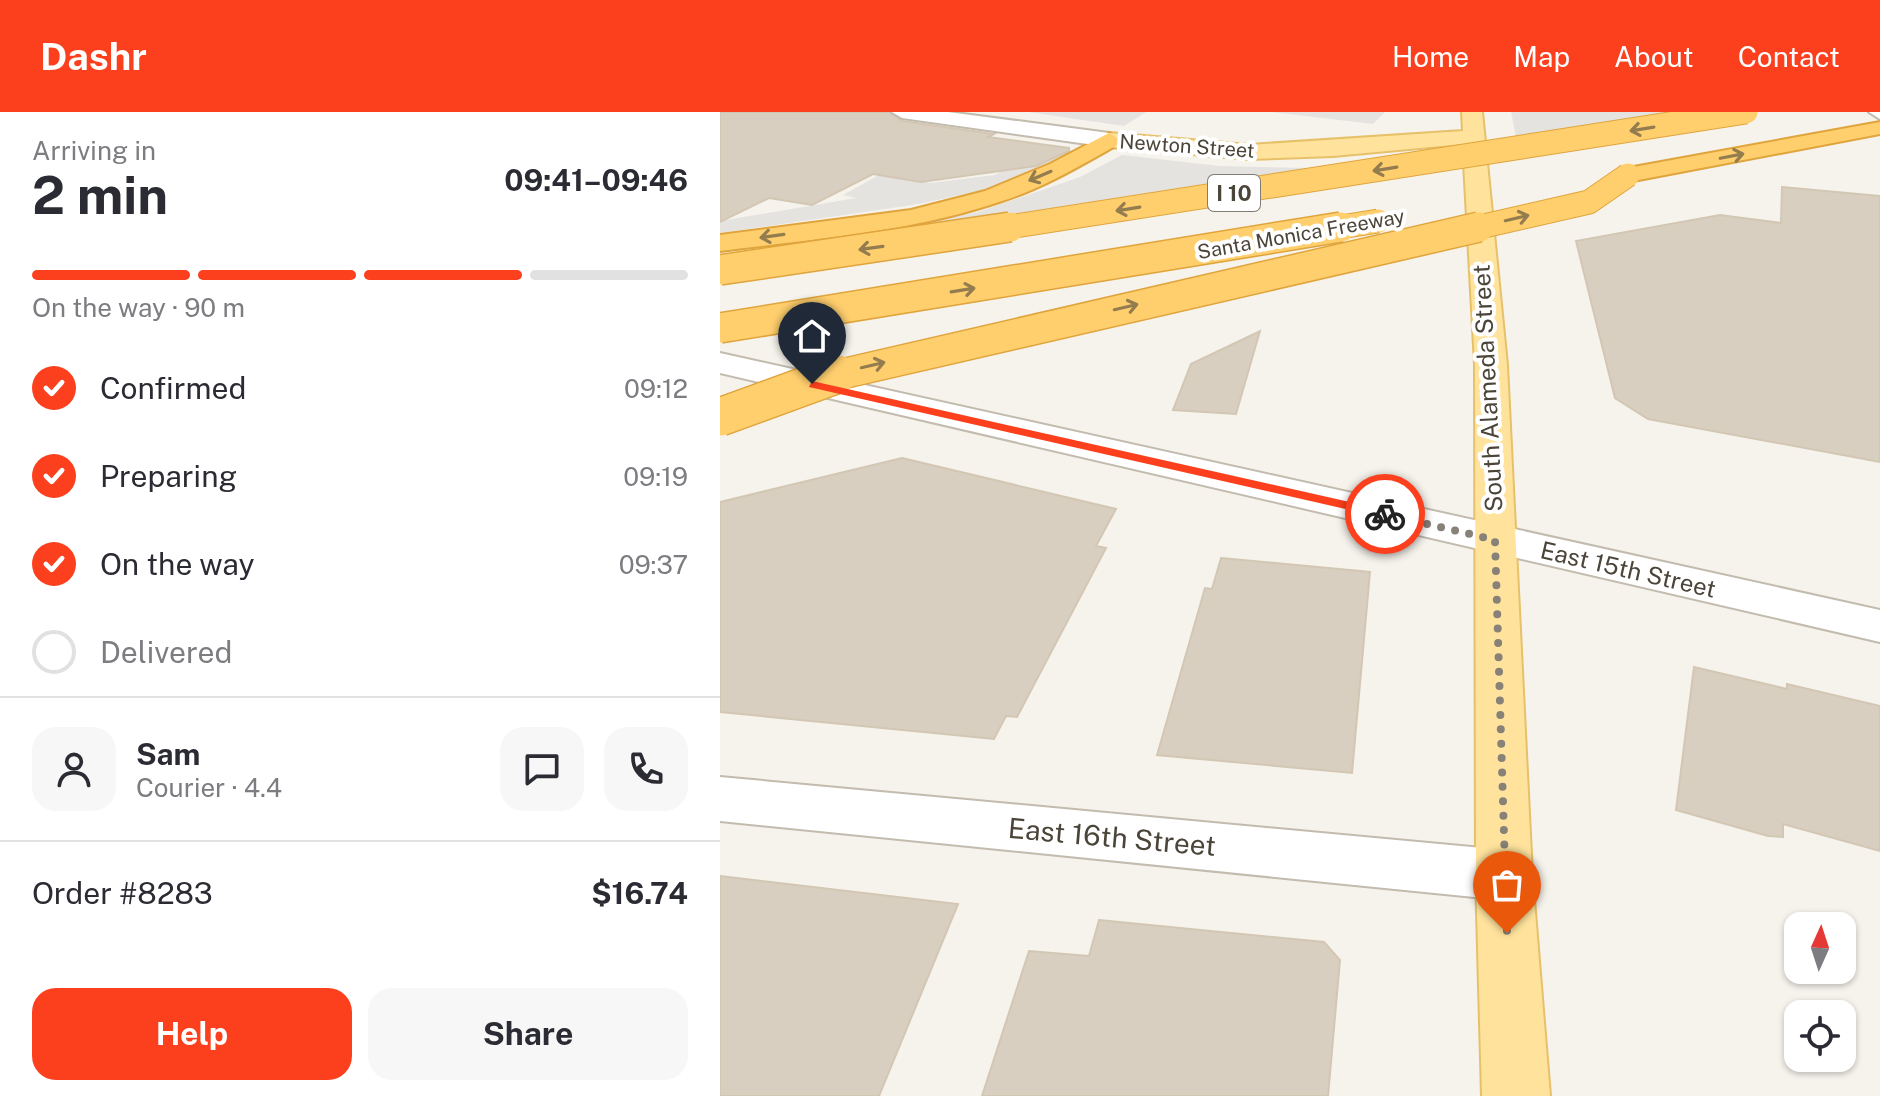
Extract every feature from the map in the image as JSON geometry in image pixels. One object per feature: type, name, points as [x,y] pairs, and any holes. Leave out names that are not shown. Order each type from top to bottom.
[{"type":"highway","name":"I 10","points":[[720,270],[1245,192],[1746,112]]},
{"type":"highway","name":"Santa Monica Freeway","points":[[1432,211],[1880,128]]},
{"type":"highway","points":[[720,243],[912,218],[994,196],[1058,169],[1109,140]]},
{"type":"highway","points":[[720,417],[846,371],[1589,202],[1628,175]]},
{"type":"highway","name":"Santa Monica Freeway","points":[[720,328],[1265,242],[1401,217]]},
{"type":"main road","name":"Newton Street","points":[[1109,140],[1190,150],[1307,151],[1473,124]]},
{"type":"main road","name":"South Alameda Street","points":[[1473,124],[1491,365],[1504,875],[1516,1096]]},
{"type":"street","name":"Newton Street","points":[[902,112],[1109,140]]},
{"type":"street","name":"East 15th Street","points":[[720,363],[1880,626]]},
{"type":"street","name":"East 16th Street","points":[[720,799],[1504,875]]},
{"type":"shaded area","points":[[1028,112],[1146,112],[1124,126]]},
{"type":"shaded area","points":[[1272,112],[1385,112],[1373,124]]},
{"type":"shaded area","points":[[1511,112],[1678,112],[1516,137]]},
{"type":"shaded area","points":[[1047,144],[1071,147],[1048,164],[1005,185],[919,204],[720,233],[720,221],[856,198],[843,195],[879,175],[930,183],[995,175]]},
{"type":"shaded area","points":[[1122,155],[1220,166],[1308,168],[794,248],[795,242],[926,223],[978,212],[1080,177]]},
{"type":"building","points":[[720,112],[889,112],[902,121],[994,134],[988,137],[1069,148],[1069,151],[1036,166],[921,182],[873,174],[812,205],[769,198],[720,222]]},
{"type":"building","points":[[1782,187],[1880,196],[1880,462],[1648,419],[1615,398],[1576,241],[1720,215],[1781,223]]},
{"type":"building","points":[[1260,331],[1236,414],[1173,410],[1191,364]]},
{"type":"building","points":[[902,458],[1116,509],[1096,546],[1106,548],[1017,717],[1006,716],[994,739],[720,712],[720,502]]},
{"type":"building","points":[[1221,558],[1370,572],[1352,773],[1157,755],[1205,588],[1212,589]]},
{"type":"building","points":[[1694,667],[1787,689],[1787,684],[1880,706],[1880,851],[1783,824],[1783,837],[1768,836],[1676,810]]},
{"type":"building","points":[[720,876],[958,904],[879,1096],[720,1096]]},
{"type":"building","points":[[1099,920],[1324,942],[1340,960],[1328,1096],[982,1096],[1029,951],[1089,956]]},
{"type":"way so far","points":[[1385,514],[1495,540],[1507,933]]},
{"type":"route","points":[[812,384],[1385,514]]}]
